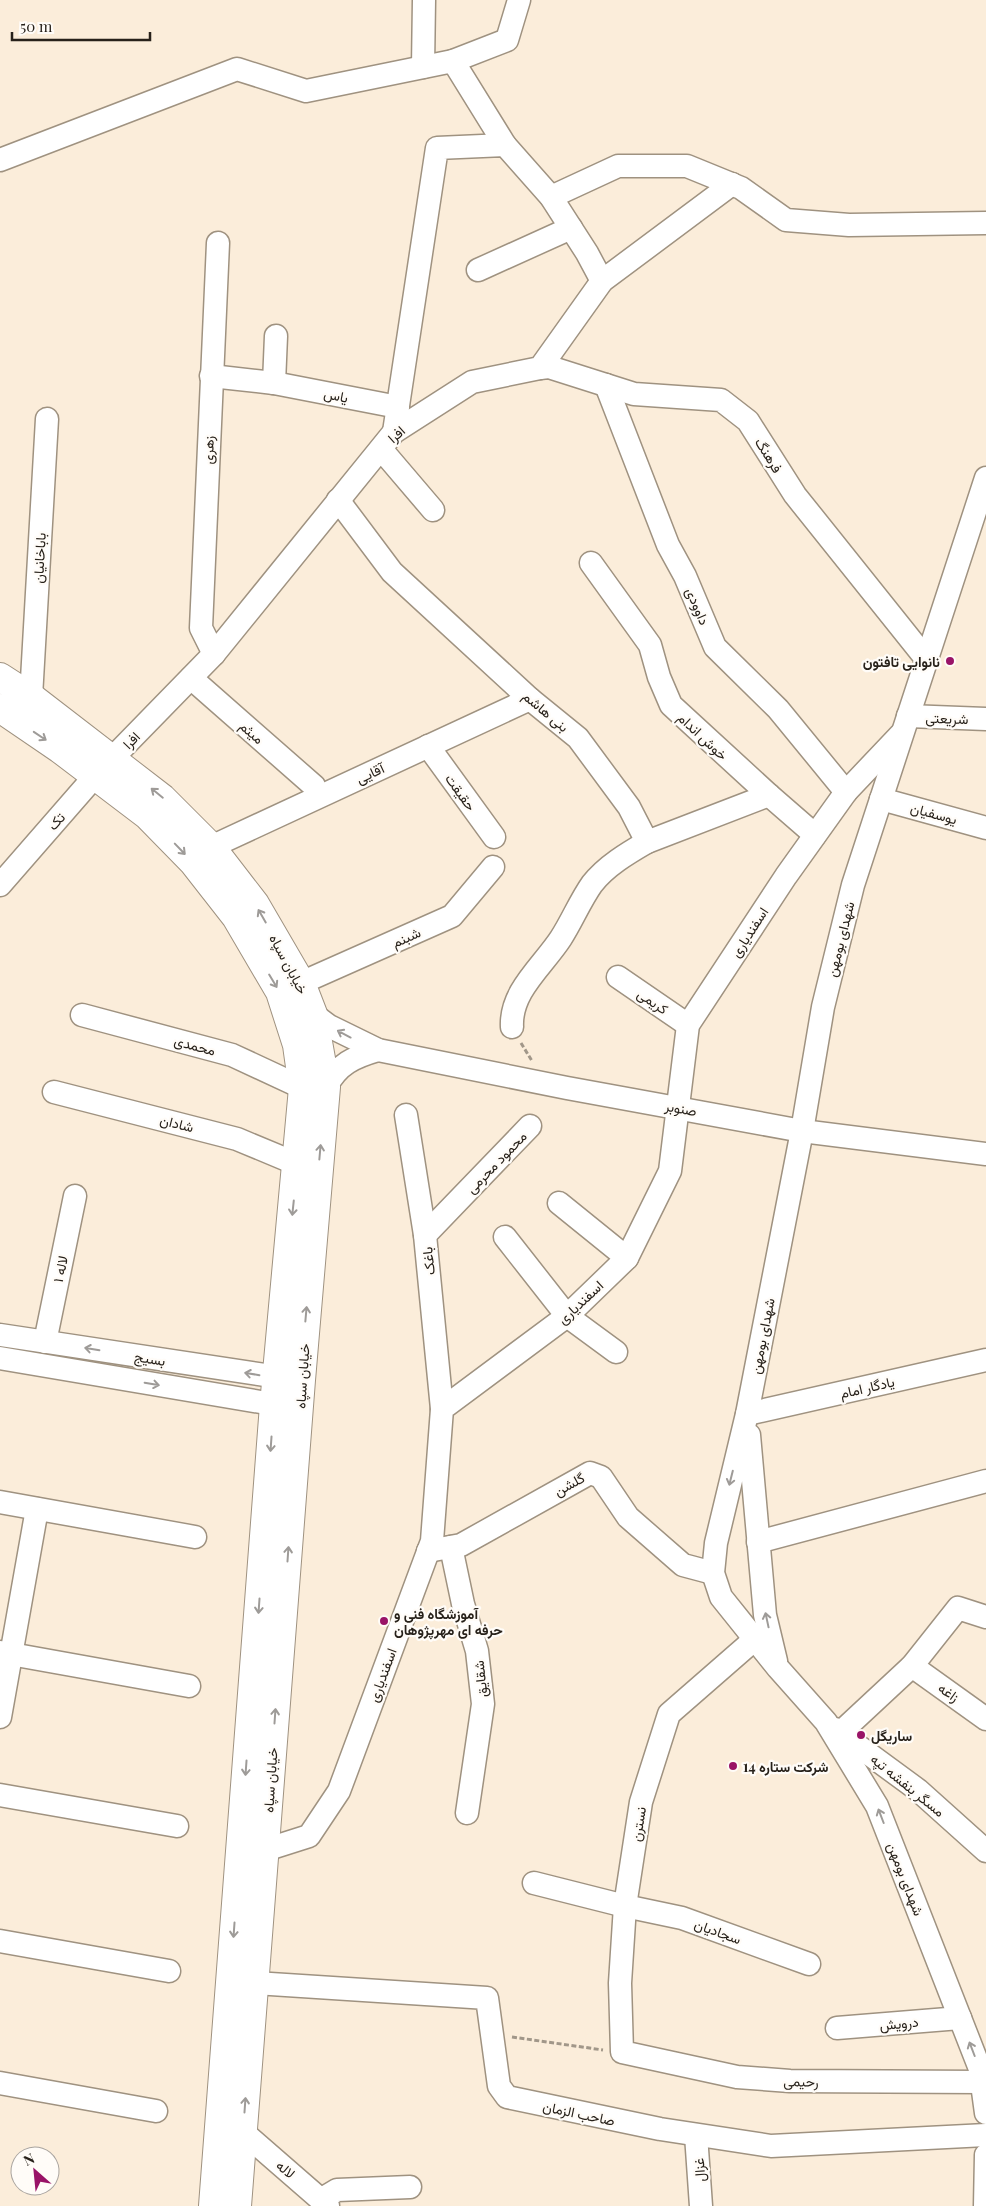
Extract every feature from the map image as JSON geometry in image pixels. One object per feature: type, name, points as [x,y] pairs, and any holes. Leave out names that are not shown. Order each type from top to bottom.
[{"type":"main road","name":"خیابان سپاه","points":[[0,677],[31,698],[104,767],[193,862],[236,917],[280,992],[297,1045],[315,1088],[297,1164],[289,1379]]},
{"type":"main road","name":"خیابان سپاه","points":[[0,708],[60,749],[104,767],[162,798],[210,847],[255,904],[301,983],[313,1014],[315,1088],[213,2206]]},
{"type":"main road","name":"خیابان سپاه","points":[[237,2206],[265,1850],[286,1407]]},
{"type":"street","points":[[424,0],[424,67]]},
{"type":"street","points":[[0,160],[237,69],[306,91],[453,61],[507,40],[519,0]]},
{"type":"street","points":[[453,61],[505,145],[551,197],[602,281]]},
{"type":"street","points":[[433,510],[387,440],[398,407],[437,148],[505,145]]},
{"type":"street","points":[[551,197],[618,166],[687,166],[741,188],[786,220],[849,226],[986,223]]},
{"type":"street","points":[[540,368],[602,281],[732,184]]},
{"type":"street","points":[[478,270],[571,228]]},
{"type":"street","name":"زهری","points":[[214,654],[201,628],[218,243]]},
{"type":"street","points":[[274,383],[276,336]]},
{"type":"street","name":"فرهنگ","points":[[540,368],[549,367],[634,394],[721,400],[748,421],[795,495],[927,660]]},
{"type":"street","name":"افرا","points":[[104,767],[214,654],[387,440],[472,382],[540,368]]},
{"type":"street","name":"یاس","points":[[211,376],[274,383],[398,407]]},
{"type":"street","name":"داوودی","points":[[606,385],[668,545],[685,576],[715,647],[778,709],[846,792]]},
{"type":"street","name":"باباخانیان","points":[[31,698],[47,419]]},
{"type":"street","name":"شهدای بومهن","points":[[747,1414],[802,1131],[823,1007],[853,885],[927,660],[979,527],[986,478]]},
{"type":"street","name":"بنی هاشم","points":[[338,500],[392,572],[530,699],[578,738],[628,808],[647,842]]},
{"type":"street","name":"خوش اندام","points":[[592,563],[650,645],[659,677],[671,706],[815,834]]},
{"type":"street","name":"میثم","points":[[191,678],[314,786]]},
{"type":"street","name":"آقایی","points":[[210,847],[530,699]]},
{"type":"street","name":"شریعتی","points":[[906,723],[986,718]]},
{"type":"street","name":"اسفندیاری","points":[[265,1850],[309,1836],[339,1791],[432,1541],[442,1409],[567,1316],[626,1258],[670,1171],[688,1025],[815,834],[846,792],[906,723]]},
{"type":"street","name":"حقیقت","points":[[428,746],[494,837]]},
{"type":"street","name":"تک","points":[[0,885],[104,767]]},
{"type":"street","points":[[512,1027],[512,1013],[519,994],[561,939],[593,884],[621,857],[647,842],[769,795]]},
{"type":"street","name":"یوسفیان","points":[[881,799],[986,828]]},
{"type":"street","name":"شبنم","points":[[301,983],[452,916],[493,868]]},
{"type":"street","name":"کریمی","points":[[618,977],[688,1025]]},
{"type":"street","name":"صنوبر","points":[[313,1014],[329,1026],[378,1050],[802,1131],[986,1154]]},
{"type":"street","name":"محمدی","points":[[82,1015],[232,1056],[315,1088]]},
{"type":"street","points":[[315,1088],[347,1061],[378,1050]]},
{"type":"street","name":"شادان","points":[[54,1092],[237,1139],[297,1164]]},
{"type":"street","name":"باغک","points":[[406,1115],[425,1236],[442,1409]]},
{"type":"street","name":"محمود محرمی","points":[[425,1236],[530,1126]]},
{"type":"street","name":"لاله ۱","points":[[45,1342],[75,1196]]},
{"type":"street","points":[[559,1203],[626,1258]]},
{"type":"street","points":[[506,1237],[567,1316],[616,1352]]},
{"type":"street","name":"بسیج","points":[[0,1335],[289,1379]]},
{"type":"street","name":"بسیج","points":[[0,1358],[286,1407]]},
{"type":"street","name":"یادگار امام","points":[[747,1414],[986,1360]]},
{"type":"street","points":[[747,1414],[765,1615],[778,1668]]},
{"type":"street","points":[[712,1573],[716,1543],[747,1414]]},
{"type":"street","name":"گلشن","points":[[428,1551],[461,1545],[590,1473],[601,1478],[628,1517],[683,1565],[712,1573]]},
{"type":"street","points":[[758,1542],[986,1481]]},
{"type":"street","points":[[0,1502],[195,1537]]},
{"type":"street","points":[[0,1717],[6,1653],[38,1509]]},
{"type":"street","name":"شقایق","points":[[450,1547],[463,1604],[477,1651],[483,1704],[467,1813]]},
{"type":"street","name":"شهدای بومهن","points":[[712,1573],[721,1597],[778,1668],[833,1727],[877,1806],[980,2068],[986,2113]]},
{"type":"street","points":[[833,1727],[912,1666],[958,1608],[986,1616]]},
{"type":"street","name":"نسترن","points":[[622,2052],[620,1983],[624,1906],[641,1802],[669,1714],[755,1639]]},
{"type":"street","points":[[6,1653],[189,1686]]},
{"type":"street","name":"زاغه","points":[[912,1666],[986,1719]]},
{"type":"street","name":"مسگر بنفشه تپه","points":[[833,1727],[918,1790],[986,1851]]},
{"type":"street","points":[[0,1795],[177,1826]]},
{"type":"street","name":"سجادیان","points":[[534,1883],[624,1906],[682,1918],[809,1964]]},
{"type":"street","points":[[0,1941],[169,1971]]},
{"type":"street","name":"صاحب الزمان","points":[[254,1983],[487,1998],[499,2086],[507,2097],[660,2129],[771,2146],[986,2136]]},
{"type":"street","name":"درویش","points":[[837,2028],[960,2018]]},
{"type":"street","name":"رحیمی","points":[[622,2052],[736,2077],[790,2081],[982,2082]]},
{"type":"street","points":[[0,2083],[156,2111]]},
{"type":"street","name":"لاله","points":[[243,2132],[325,2202]]},
{"type":"street","name":"غزال","points":[[696,2135],[701,2206]]},
{"type":"street","points":[[985,2206],[986,2154]]},
{"type":"street","points":[[325,2202],[337,2190],[410,2187]]},
{"type":"path","points":[[512,1027],[544,1083]]},
{"type":"path","points":[[492,2034],[622,2052]]},
{"type":"place","name":"نانوایی تافتون","points":[[950,661]]},
{"type":"place","name":"آموزشگاه فنی و حرفه ای مهرپژوهان","points":[[384,1621]]},
{"type":"place","name":"ساریگل","points":[[861,1735]]},
{"type":"place","name":"شرکت ستاره 14","points":[[733,1766]]}]
